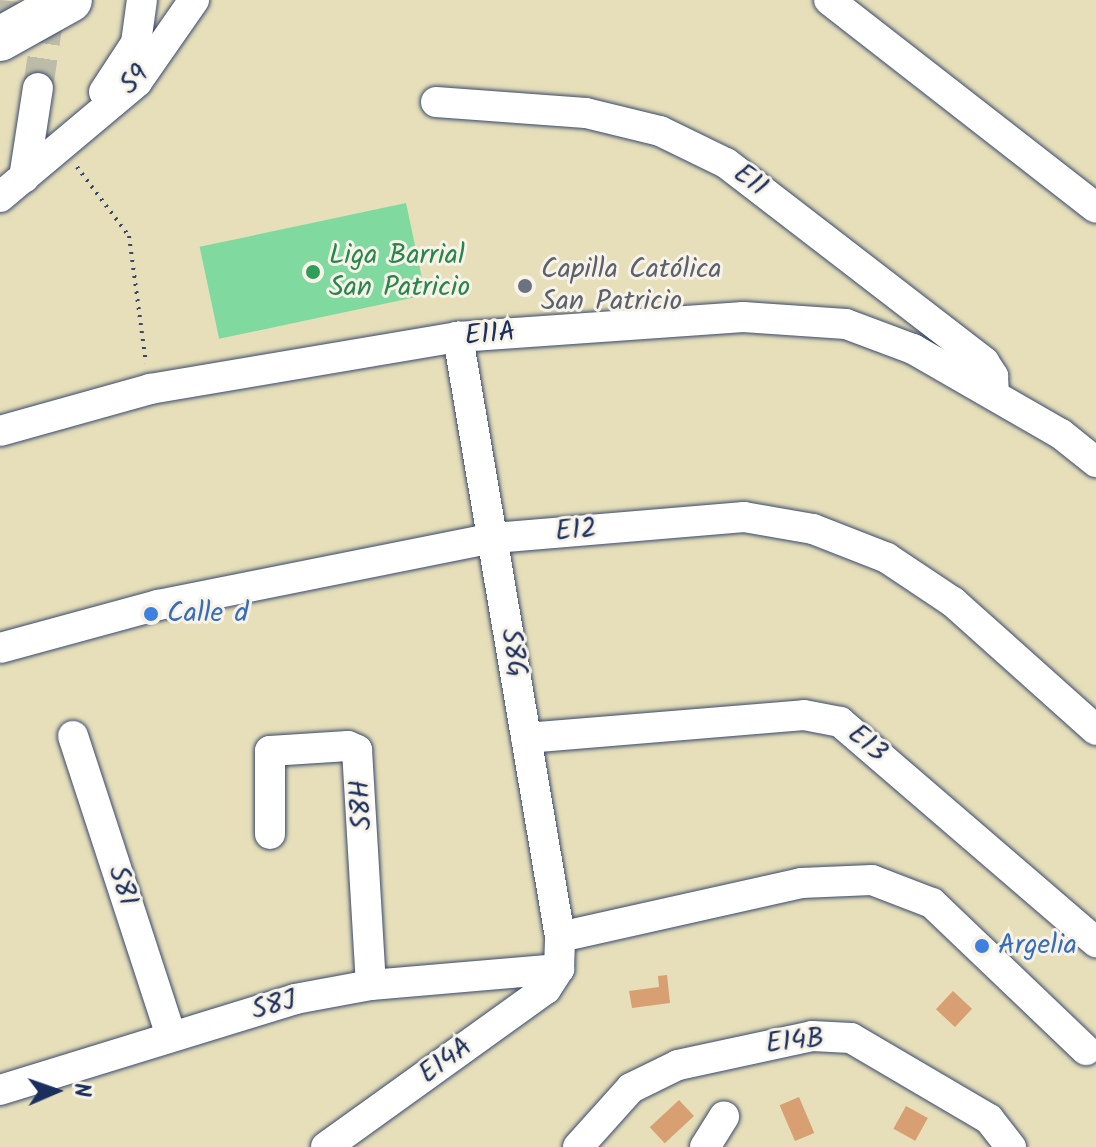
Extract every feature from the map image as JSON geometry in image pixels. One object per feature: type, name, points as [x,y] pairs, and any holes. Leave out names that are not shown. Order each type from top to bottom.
[{"type":"highway","points":[[0,39],[70,0]]},
{"type":"street","name":"S9","points":[[61,146],[71,127],[126,64],[143,23],[142,0]]},
{"type":"street","name":"S9","points":[[0,197],[137,82],[194,0]]},
{"type":"street","points":[[829,0],[1096,208]]},
{"type":"street","points":[[24,178],[38,88]]},
{"type":"street","name":"E11","points":[[436,102],[586,113],[660,131],[726,163],[984,362],[993,376],[994,394]]},
{"type":"street","name":"E11A","points":[[0,431],[150,389],[458,337],[743,317],[846,324],[913,349],[994,394],[1096,462]]},
{"type":"street","name":"S8G","points":[[458,337],[560,937],[559,969]]},
{"type":"street","name":"E12","points":[[0,648],[158,605],[494,538],[744,517],[813,529],[887,558],[953,602],[1096,730]]},
{"type":"street","name":"E13","points":[[526,738],[804,715],[840,722],[1096,942]]},
{"type":"street","name":"S8I","points":[[73,736],[171,1036]]},
{"type":"street","name":"S8H","points":[[270,834],[270,751],[348,746],[357,750],[371,985]]},
{"type":"street","points":[[560,937],[801,883],[872,880],[932,903],[1086,1050]]},
{"type":"street","name":"S8J","points":[[0,1090],[295,999],[371,985],[559,969]]},
{"type":"street","name":"E14A","points":[[326,1147],[546,989],[559,969]]},
{"type":"street","name":"E14B","points":[[578,1147],[631,1088],[678,1065],[812,1036],[851,1038],[989,1119],[1011,1147]]},
{"type":"street","points":[[705,1147],[724,1116]]},
{"type":"path","points":[[61,146],[129,236],[150,389]]},
{"type":"green space","name":"Liga Barrial San Patricio","points":[[406,203],[426,295],[219,339],[200,247]]},
{"type":"building","points":[[667,975],[670,1003],[632,1008],[629,991],[659,987],[658,976]]},
{"type":"building","points":[[953,991],[972,1009],[955,1027],[936,1009]]},
{"type":"building","points":[[799,1097],[814,1133],[795,1141],[780,1105]]},
{"type":"building","points":[[679,1100],[694,1116],[665,1143],[650,1127]]},
{"type":"building","points":[[906,1106],[928,1118],[915,1141],[893,1129]]},
{"type":"tunnel","points":[[0,23],[3,0]]},
{"type":"tunnel","points":[[38,88],[51,0]]},
{"type":"place","name":"Liga Barrial San Patricio","points":[[313,272]]},
{"type":"place","name":"Capilla Católica San Patricio","points":[[525,286]]},
{"type":"place","name":"Calle d","points":[[151,614]]},
{"type":"place","name":"Argelia","points":[[982,946]]}]
